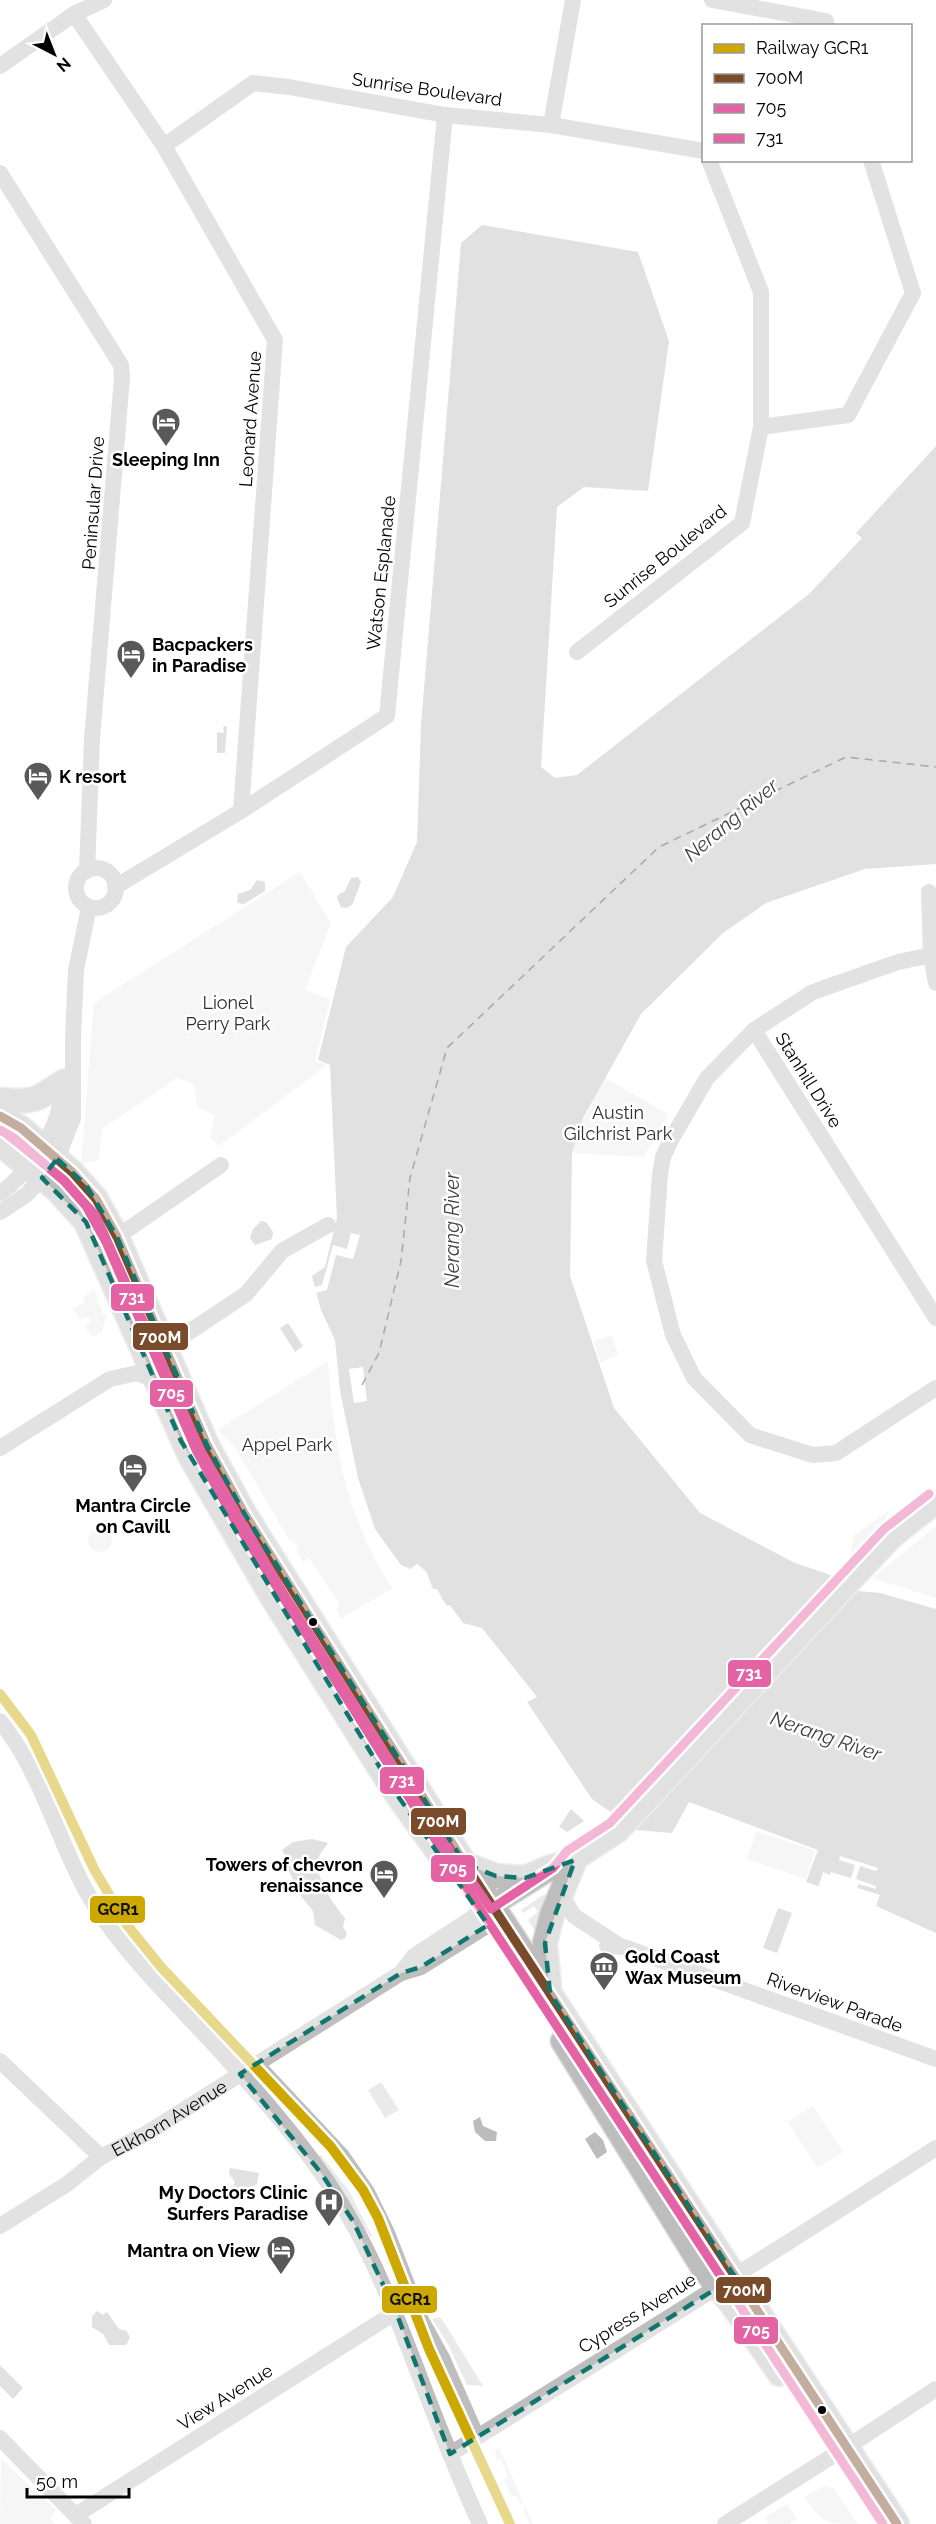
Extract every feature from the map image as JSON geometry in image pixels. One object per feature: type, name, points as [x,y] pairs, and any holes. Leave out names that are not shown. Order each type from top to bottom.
[{"type":"highway","points":[[0,1100],[24,1102],[41,1097],[63,1082]]},
{"type":"highway","points":[[0,1116],[21,1128],[50,1152],[91,1192],[117,1237],[207,1445],[237,1500],[465,1864],[489,1915],[702,2266],[727,2282]]},
{"type":"highway","points":[[0,1144],[66,1198],[86,1222],[190,1456],[272,1597],[393,1789],[550,1993],[727,2282],[734,2306],[897,2524]]},
{"type":"highway","points":[[346,1676],[350,1694],[398,1774],[399,1782],[393,1789]]},
{"type":"highway","points":[[465,1864],[496,1876],[525,1878],[575,1860]]},
{"type":"highway","points":[[550,1993],[545,1963],[545,1943],[552,1915],[575,1860]]},
{"type":"highway","points":[[841,2451],[878,2524]]},
{"type":"main road","points":[[489,1915],[561,1877],[575,1860],[610,1839],[893,1537],[936,1503]]},
{"type":"street","points":[[0,66],[74,14],[104,0]]},
{"type":"street","points":[[551,125],[573,0]]},
{"type":"street","points":[[712,0],[826,21],[827,24]]},
{"type":"street","name":"Leonard Avenue","points":[[74,14],[164,146],[275,340],[241,811]]},
{"type":"street","name":"Sunrise Boulevard","points":[[164,146],[253,83],[289,87],[446,115],[551,125],[702,151]]},
{"type":"street","name":"Watson Esplanade","points":[[115,887],[241,811],[387,716],[446,115]]},
{"type":"street","name":"Sunrise Boulevard","points":[[577,652],[742,524],[761,428],[761,292],[711,162]]},
{"type":"street","points":[[761,428],[848,415],[913,293],[872,162]]},
{"type":"street","name":"Peninsular Drive","points":[[0,173],[121,365],[122,378],[92,739],[87,871]]},
{"type":"street","points":[[103,870],[112,877],[115,887],[113,898],[105,905],[89,907],[81,902],[76,890],[79,878],[87,871],[103,870]]},
{"type":"street","points":[[929,892],[936,983]]},
{"type":"street","points":[[0,1212],[26,1195],[35,1172],[73,1118],[76,970],[89,907]]},
{"type":"street","name":"Stanhill Drive","points":[[933,955],[898,962],[813,992],[754,1030],[936,1318]]},
{"type":"street","points":[[754,1030],[739,1043],[701,1088],[672,1138],[663,1157],[660,1174],[654,1261],[673,1335],[694,1378],[750,1435],[813,1455],[836,1453],[936,1388]]},
{"type":"street","points":[[50,1152],[73,1038]]},
{"type":"street","points":[[117,1237],[221,1165]]},
{"type":"street","points":[[0,1193],[35,1172]]},
{"type":"street","points":[[165,1348],[246,1294],[282,1251],[328,1225]]},
{"type":"street","points":[[0,1448],[110,1379],[137,1373],[155,1380]]},
{"type":"street","points":[[0,1721],[28,1764],[76,1870],[101,1916],[136,1963],[240,2074],[301,2147],[337,2197],[362,2239],[396,2312],[450,2454],[480,2524]]},
{"type":"street","name":"Riverview Parade","points":[[561,1895],[574,1916],[614,1946],[936,2059]]},
{"type":"street","name":"Elkhorn Avenue","points":[[0,2226],[67,2184],[101,2157],[147,2133],[401,1972],[414,1956],[489,1915]]},
{"type":"street","points":[[0,2061],[101,2157]]},
{"type":"street","points":[[256,2064],[342,2156],[367,2192],[381,2218],[420,2319],[442,2358],[477,2437]]},
{"type":"street","name":"Cypress Avenue","points":[[450,2454],[727,2282],[936,2148]]},
{"type":"street","name":"View Avenue","points":[[80,2519],[396,2312]]},
{"type":"street","points":[[725,2524],[936,2389]]},
{"type":"street","points":[[0,2438],[80,2519]]},
{"type":"highlighted area","points":[[57,1159],[86,1185],[117,1237],[207,1445],[244,1513],[465,1864],[496,1876],[525,1878],[575,1860],[545,1943],[550,1993],[735,2277],[450,2454],[396,2312],[353,2221],[321,2173],[240,2074],[401,1973],[421,1967],[488,1925],[393,1789],[181,1441],[86,1222],[42,1178]]},
{"type":"green space","name":"Lionel Perry Park","points":[[300,872],[331,923],[305,990],[330,999],[315,1061],[327,1065],[219,1146],[210,1138],[215,1115],[197,1106],[194,1084],[177,1078],[102,1129],[99,1160],[81,1164],[94,1003]]},
{"type":"green space","name":"Austin Gilchrist Park","points":[[605,1078],[668,1114],[644,1157],[572,1153],[581,1124]]},
{"type":"green space","points":[[94,1288],[100,1307],[102,1307],[102,1314],[107,1314],[102,1332],[93,1336],[85,1327],[91,1321],[88,1317],[80,1319],[73,1309],[85,1302],[83,1298]]},
{"type":"green space","points":[[612,1335],[618,1354],[601,1363],[594,1341]]},
{"type":"green space","name":"Appel Park","points":[[328,1361],[338,1450],[353,1508],[377,1563],[393,1588],[340,1619],[337,1609],[340,1605],[309,1558],[303,1562],[296,1550],[299,1548],[293,1540],[290,1541],[234,1446],[218,1430]]},
{"type":"green space","points":[[889,1511],[882,1527],[849,1561],[854,1535]]},
{"type":"green space","points":[[936,1526],[936,1598],[873,1578],[869,1581]]},
{"type":"green space","points":[[100,1528],[109,1531],[112,1540],[109,1549],[100,1552],[91,1549],[88,1540],[91,1531]]},
{"type":"green space","points":[[756,1831],[815,1851],[806,1879],[747,1859]]},
{"type":"green space","points":[[551,1893],[542,1931],[535,1931],[528,1920],[538,1912],[534,1906],[523,1913],[521,1910],[543,1895]]},
{"type":"green space","points":[[381,2082],[399,2110],[385,2118],[368,2090]]},
{"type":"green space","points":[[813,2106],[843,2152],[818,2168],[788,2122]]},
{"type":"green space","points":[[321,2155],[349,2191],[372,2236],[370,2237],[318,2157]]},
{"type":"green space","points":[[438,2317],[442,2319],[483,2386],[467,2385],[448,2344],[432,2319]]},
{"type":"green space","points":[[499,2448],[533,2524],[530,2524],[523,2510],[525,2508],[523,2503],[520,2504],[517,2497],[511,2496],[504,2479],[508,2476],[501,2460],[496,2460],[495,2451]]},
{"type":"green space","points":[[1,2459],[56,2510],[50,2518],[56,2524],[0,2524]]},
{"type":"green space","points":[[824,2486],[834,2489],[858,2524],[831,2523],[816,2513],[804,2497]]},
{"type":"green space","points":[[787,2504],[797,2519],[789,2524],[769,2524],[765,2517]]},
{"type":"water","name":"Nerang River","points":[[482,225],[638,252],[669,341],[648,491],[584,487],[557,507],[541,767],[555,778],[577,775],[809,594],[862,538],[856,533],[936,446],[936,864],[865,869],[766,903],[723,933],[641,1014],[583,1118],[572,1153],[570,1276],[614,1408],[700,1513],[795,1563],[863,1586],[858,1591],[880,1593],[936,1609],[936,1933],[876,1906],[806,1882],[818,1850],[689,1802],[672,1833],[636,1830],[592,1799],[527,1702],[537,1697],[482,1628],[463,1623],[450,1605],[444,1602],[437,1589],[433,1589],[426,1571],[417,1564],[410,1569],[401,1565],[375,1529],[358,1478],[340,1391],[335,1340],[321,1310],[312,1276],[325,1267],[337,1218],[330,1065],[318,1060],[346,947],[393,897],[417,842],[421,725],[461,243]]},
{"type":"water","points":[[227,726],[225,753],[217,753],[217,732],[224,733],[223,727]]},
{"type":"water","points":[[358,877],[361,882],[352,905],[346,908],[341,907],[337,898],[339,894],[345,891],[351,878]]},
{"type":"water","points":[[257,880],[265,882],[265,891],[244,904],[237,903],[238,894],[250,890]]},
{"type":"water","points":[[261,1221],[266,1222],[273,1232],[272,1239],[255,1245],[250,1238],[253,1229]]},
{"type":"water","points":[[288,1323],[303,1346],[295,1352],[280,1328]]},
{"type":"water","points":[[571,1809],[584,1821],[567,1832],[559,1827]]},
{"type":"water","points":[[312,1839],[328,1843],[319,1857],[319,1874],[326,1890],[345,1918],[343,1927],[347,1933],[341,1940],[315,1925],[313,1911],[300,1895],[282,1850],[293,1842]]},
{"type":"water","points":[[778,1908],[792,1913],[777,1953],[763,1948]]},
{"type":"water","points":[[480,2117],[483,2126],[497,2132],[496,2141],[485,2141],[475,2132],[473,2121]]},
{"type":"water","points":[[595,2132],[603,2140],[607,2152],[597,2159],[585,2139]]},
{"type":"water","points":[[230,2168],[259,2173],[257,2184],[242,2193],[235,2192],[232,2188],[235,2182],[229,2174]]},
{"type":"water","points":[[97,2311],[103,2315],[107,2312],[119,2329],[127,2331],[130,2338],[126,2345],[109,2345],[103,2334],[92,2327],[92,2316]]},
{"type":"water","points":[[0,2365],[23,2388],[13,2399],[0,2386]]},
{"type":"pier","points":[[351,1233],[360,1235],[353,1259],[336,1255],[327,1290],[316,1293],[315,1287],[322,1285],[333,1245],[347,1249]]},
{"type":"pier","points":[[363,1367],[367,1401],[354,1403],[349,1369]]},
{"type":"pier","points":[[840,1856],[878,1868],[876,1871],[860,1866],[856,1879],[876,1886],[876,1889],[859,1884],[857,1888],[880,1895],[876,1906],[818,1888],[823,1872],[851,1878],[855,1865],[839,1860]]},
{"type":"ferry route","points":[[362,1385],[379,1353],[401,1261],[410,1178],[447,1048],[659,847],[846,757],[936,767]]},
{"type":"rail line","name":"GCR1","points":[[0,1694],[31,1735],[94,1869],[127,1925],[161,1967],[331,2147],[363,2190],[378,2218],[429,2349],[510,2524]]},
{"type":"transit line","name":"700M","points":[[0,1116],[21,1128],[72,1172],[96,1199],[117,1237],[207,1445],[244,1513],[465,1864],[897,2524]]},
{"type":"transit line","name":"705","points":[[0,1130],[14,1138],[64,1181],[86,1206],[106,1242],[196,1450],[234,1519],[455,1871],[883,2524]]},
{"type":"transit line","name":"731","points":[[8,1135],[64,1180],[96,1216],[201,1451],[282,1591],[403,1782],[491,1909],[553,1868],[567,1851],[610,1823],[884,1529],[929,1494]]},
{"type":"place","name":"Sleeping Inn","points":[[166,448]]},
{"type":"place","name":"Bacpackers in Paradise","points":[[131,680]]},
{"type":"place","name":"K resort","points":[[38,802]]},
{"type":"place","name":"Mantra Circle on Cavill","points":[[133,1494]]},
{"type":"place","name":"Towers of chevron renaissance","points":[[384,1900]]},
{"type":"place","name":"Gold Coast Wax Museum","points":[[604,1992]]},
{"type":"place","name":"My Doctors Clinic Surfers Paradise","points":[[329,2228]]},
{"type":"place","name":"Mantra on View","points":[[281,2276]]}]
